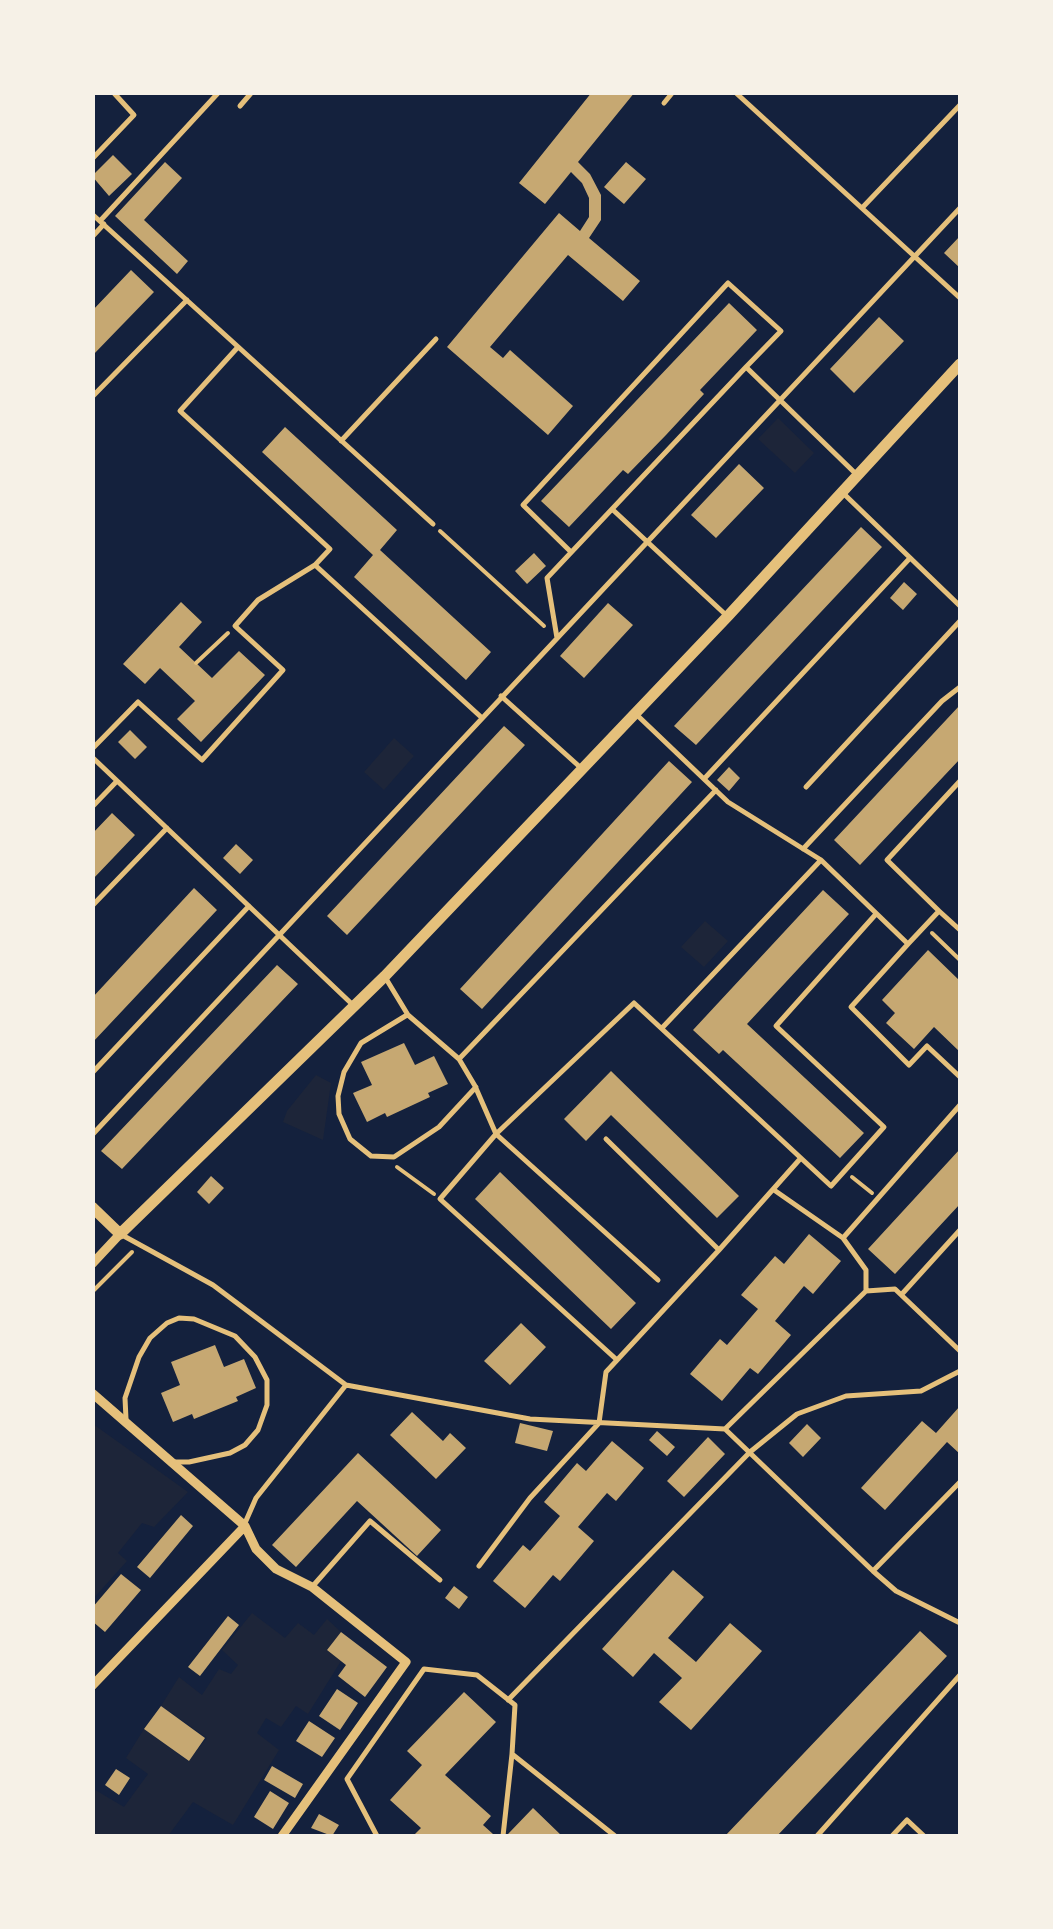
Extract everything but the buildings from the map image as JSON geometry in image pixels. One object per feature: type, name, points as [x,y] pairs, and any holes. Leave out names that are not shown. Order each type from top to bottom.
[{"type":"street","points":[[92,1264],[384,976],[636,714],[960,364]]},
{"type":"street","points":[[92,1207],[120,1234]]},
{"type":"street","points":[[92,1393],[244,1526],[265,1560],[292,1579],[312,1586],[406,1662],[282,1836]]},
{"type":"street","points":[[92,1686],[244,1526]]},
{"type":"lane","points":[[92,159],[134,114],[113,92]]},
{"type":"lane","points":[[92,237],[219,92]]},
{"type":"lane","points":[[240,106],[252,92]]},
{"type":"lane","points":[[664,103],[672,92]]},
{"type":"lane","points":[[734,92],[960,298]]},
{"type":"lane","points":[[862,208],[960,105]]},
{"type":"lane","points":[[92,1135],[960,208]]},
{"type":"lane","points":[[92,214],[433,524]]},
{"type":"lane","points":[[556,638],[547,578],[572,552],[612,509],[746,368],[782,331],[728,283],[523,505],[572,552]]},
{"type":"lane","points":[[92,398],[187,300]]},
{"type":"lane","points":[[341,440],[436,339]]},
{"type":"lane","points":[[92,750],[138,702],[202,760],[283,670],[235,626],[258,600],[315,565],[330,550],[180,411],[238,347]]},
{"type":"lane","points":[[746,368],[858,476]]},
{"type":"lane","points":[[843,493],[960,606]]},
{"type":"lane","points":[[612,509],[728,616]]},
{"type":"lane","points":[[704,779],[910,558]]},
{"type":"lane","points":[[315,565],[481,717]]},
{"type":"lane","points":[[806,787],[960,622]]},
{"type":"lane","points":[[803,849],[942,701],[960,688]]},
{"type":"lane","points":[[502,696],[582,769]]},
{"type":"lane","points":[[636,714],[728,802],[821,860],[908,944]]},
{"type":"lane","points":[[92,757],[354,1006]]},
{"type":"lane","points":[[92,807],[117,781]]},
{"type":"lane","points":[[960,781],[886,860],[960,930]]},
{"type":"lane","points":[[459,1059],[716,790]]},
{"type":"lane","points":[[92,906],[167,828]]},
{"type":"lane","points":[[662,1028],[821,860]]},
{"type":"lane","points":[[92,1073],[249,906]]},
{"type":"lane","points":[[939,910],[851,1007],[909,1065],[927,1046],[960,1077]]},
{"type":"lane","points":[[618,1360],[440,1199],[496,1134],[634,1003],[831,1186],[884,1127],[776,1026],[876,914]]},
{"type":"lane","points":[[384,976],[408,1015],[459,1059],[496,1134],[658,1280]]},
{"type":"lane","points":[[408,1015],[361,1043],[344,1072],[338,1096],[339,1114],[350,1139],[371,1156],[394,1156],[439,1128],[476,1087]]},
{"type":"lane","points":[[843,1238],[960,1105]]},
{"type":"lane","points":[[606,1138],[720,1250]]},
{"type":"lane","points":[[479,1566],[530,1498],[598,1424],[606,1372],[800,1159]]},
{"type":"lane","points":[[773,1190],[843,1238],[866,1270],[866,1291]]},
{"type":"lane","points":[[901,1295],[960,1230]]},
{"type":"lane","points":[[120,1234],[213,1285],[346,1385],[530,1419],[725,1429],[873,1572],[896,1590],[960,1623]]},
{"type":"lane","points":[[725,1429],[866,1291],[895,1288],[960,1351]]},
{"type":"lane","points":[[126,1422],[125,1398],[140,1356],[150,1338],[167,1323],[179,1318],[194,1319],[234,1336],[255,1357],[267,1380],[267,1404],[258,1430],[245,1445],[230,1453],[171,1462]]},
{"type":"lane","points":[[508,1700],[750,1452],[796,1414],[846,1396],[921,1390],[960,1371]]},
{"type":"lane","points":[[244,1526],[256,1498],[346,1385]]},
{"type":"lane","points":[[873,1572],[960,1482]]},
{"type":"lane","points":[[312,1586],[370,1520],[440,1580]]},
{"type":"lane","points":[[376,1836],[348,1778],[424,1669],[477,1675],[515,1706],[502,1836]]},
{"type":"lane","points":[[817,1836],[960,1675]]},
{"type":"lane","points":[[512,1754],[616,1836]]},
{"type":"lane","points":[[892,1836],[907,1820],[924,1836]]},
{"type":"path","points":[[433,524],[556,638]]},
{"type":"path","points":[[196,663],[235,626]]},
{"type":"path","points":[[924,926],[960,960]]},
{"type":"path","points":[[413,1178],[440,1199]]},
{"type":"path","points":[[856,1180],[878,1199]]},
{"type":"path","points":[[92,1292],[139,1245]]},
{"type":"shaded area","points":[[778,418],[814,453],[795,473],[758,439]]},
{"type":"shaded area","points":[[394,738],[414,756],[384,790],[364,772]]},
{"type":"shaded area","points":[[705,921],[728,941],[704,967],[681,947]]},
{"type":"shaded area","points":[[316,1075],[331,1083],[323,1140],[283,1122],[287,1111]]},
{"type":"shaded area","points":[[93,1424],[188,1492],[154,1527],[142,1523],[118,1553],[127,1561],[93,1599]]},
{"type":"shaded area","points":[[252,1613],[285,1638],[298,1623],[314,1635],[327,1619],[341,1632],[327,1650],[341,1661],[308,1714],[296,1706],[281,1727],[266,1718],[257,1733],[279,1750],[233,1825],[193,1802],[168,1836],[93,1836],[92,1788],[124,1807],[148,1774],[126,1758],[144,1729],[188,1761],[207,1738],[161,1706],[179,1677],[202,1695],[219,1669],[231,1674],[238,1665],[222,1650]]}]
